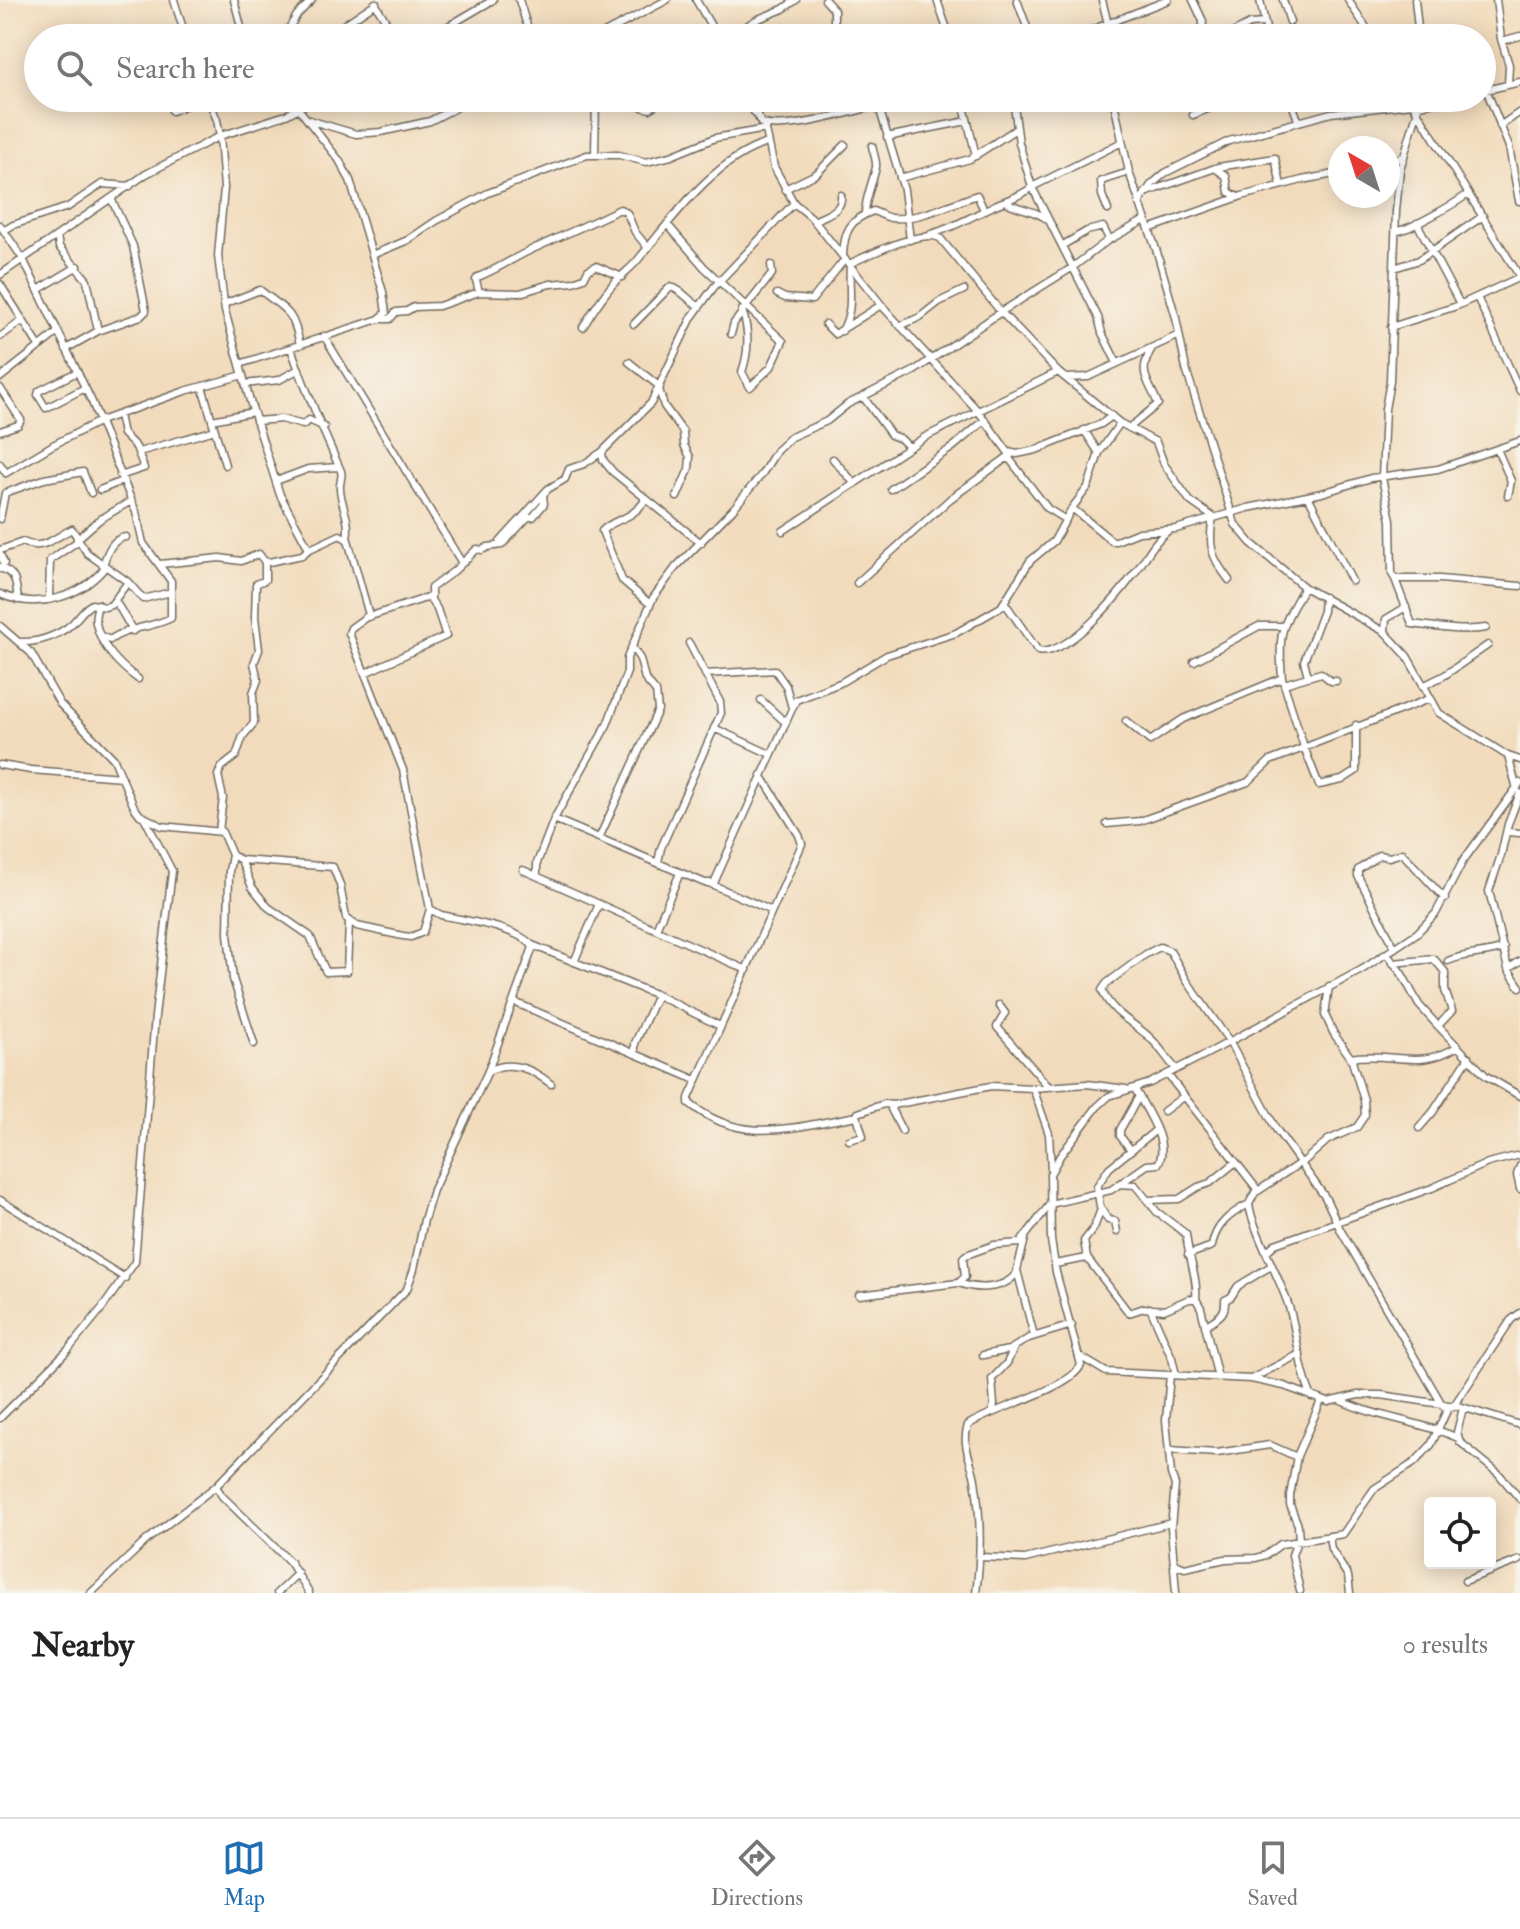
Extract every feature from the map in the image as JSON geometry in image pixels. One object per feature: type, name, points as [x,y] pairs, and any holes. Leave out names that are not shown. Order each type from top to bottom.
[{"type":"street","points":[[174,0],[182,24]]},
{"type":"street","points":[[234,0],[240,24]]},
{"type":"street","points":[[292,24],[312,0]]},
{"type":"street","points":[[452,24],[493,0]]},
{"type":"street","points":[[519,0],[527,24]]},
{"type":"street","points":[[622,24],[667,0]]},
{"type":"street","points":[[696,0],[710,24]]},
{"type":"street","points":[[750,24],[796,0]]},
{"type":"street","points":[[825,0],[834,10],[834,24]]},
{"type":"street","points":[[937,0],[945,24]]},
{"type":"street","points":[[1017,0],[1026,24]]},
{"type":"street","points":[[1102,0],[1108,24],[1168,0]]},
{"type":"street","points":[[1193,0],[1203,24]]},
{"type":"street","points":[[1250,24],[1264,23],[1260,0]]},
{"type":"street","points":[[1283,0],[1290,22]]},
{"type":"street","points":[[1348,0],[1364,24]]},
{"type":"street","points":[[1415,0],[1418,24]]},
{"type":"street","points":[[1496,0],[1502,41],[1509,63],[1508,84]]},
{"type":"street","points":[[343,24],[374,2],[387,24]]},
{"type":"street","points":[[1502,41],[1520,36]]},
{"type":"street","points":[[1496,87],[1520,82]]},
{"type":"street","points":[[212,112],[220,136],[224,191],[218,256],[224,304],[253,412],[276,481],[288,512],[309,549]]},
{"type":"street","points":[[0,275],[158,167],[220,136],[288,112]]},
{"type":"street","points":[[240,364],[385,315],[386,308],[372,255],[346,170],[300,112]]},
{"type":"street","points":[[307,119],[356,134],[430,121],[448,112]]},
{"type":"street","points":[[595,154],[596,112]]},
{"type":"street","points":[[754,112],[766,127],[774,167],[794,203],[814,221],[881,305],[979,412],[1049,511],[1066,520]]},
{"type":"street","points":[[372,255],[408,240],[488,193],[587,155],[619,155],[641,162],[653,161],[715,138],[848,112]]},
{"type":"street","points":[[880,112],[905,197],[910,240]]},
{"type":"street","points":[[965,112],[976,156]]},
{"type":"street","points":[[1014,112],[1032,187],[1063,245],[1117,363]]},
{"type":"street","points":[[1116,112],[1129,172],[1176,318],[1186,369],[1230,514],[1240,532],[1304,587],[1385,632],[1407,656],[1436,710],[1508,756],[1520,760]]},
{"type":"street","points":[[1193,115],[1200,112]]},
{"type":"street","points":[[1295,112],[1298,120]]},
{"type":"street","points":[[1139,203],[1165,173],[1225,143],[1298,120],[1337,112]]},
{"type":"street","points":[[1412,112],[1397,203],[1390,381],[1385,411],[1382,478],[1391,520],[1391,572],[1413,625],[1471,632],[1486,628]]},
{"type":"street","points":[[1391,327],[1460,304],[1520,277],[1517,265],[1468,194],[1419,112]]},
{"type":"street","points":[[1494,112],[1510,150],[1519,201]]},
{"type":"street","points":[[1500,126],[1520,112]]},
{"type":"street","points":[[887,137],[967,121]]},
{"type":"street","points":[[900,178],[976,156],[1016,129]]},
{"type":"street","points":[[777,294],[785,298],[813,300],[847,261],[955,227],[1122,142]]},
{"type":"street","points":[[583,327],[601,298],[683,206],[724,167],[751,148],[767,143]]},
{"type":"street","points":[[1510,150],[1520,144]]},
{"type":"street","points":[[785,189],[814,175],[845,145]]},
{"type":"street","points":[[865,214],[876,166],[872,146]]},
{"type":"street","points":[[1400,158],[1404,157]]},
{"type":"street","points":[[1145,193],[1215,168],[1275,158],[1281,185]]},
{"type":"street","points":[[1215,168],[1226,176],[1229,192],[1238,197]]},
{"type":"street","points":[[1108,210],[1100,182],[1129,172]]},
{"type":"street","points":[[1149,229],[1238,197],[1328,175]]},
{"type":"street","points":[[101,636],[110,640],[171,618],[171,581],[143,543],[139,522],[100,421],[23,259],[2,225],[68,207],[102,184],[130,186]]},
{"type":"street","points":[[1397,231],[1450,207],[1468,194]]},
{"type":"street","points":[[814,221],[842,206],[841,195]]},
{"type":"street","points":[[842,331],[849,317],[852,297],[847,228],[873,211],[890,218],[933,212],[977,195],[984,210]]},
{"type":"street","points":[[66,349],[98,331],[141,316],[147,308],[133,246],[111,198]]},
{"type":"street","points":[[1005,201],[1040,214],[1051,222]]},
{"type":"street","points":[[365,673],[445,638],[430,588],[478,548],[495,547],[548,489],[562,482],[569,469],[584,464],[602,452],[651,403],[699,306],[794,203]]},
{"type":"street","points":[[479,292],[478,277],[583,227],[589,221],[620,209],[627,213],[635,232],[648,248]]},
{"type":"street","points":[[1394,268],[1413,263],[1483,216]]},
{"type":"street","points":[[537,876],[537,863],[554,819],[607,725],[627,672],[626,661],[650,604],[673,571],[763,473],[777,450],[790,438],[827,421],[848,404],[914,371],[1073,267],[1109,239],[1145,220]]},
{"type":"street","points":[[1417,223],[1460,304]]},
{"type":"street","points":[[667,224],[687,250],[744,308],[783,341],[771,367],[750,387],[742,372],[747,335],[744,308]]},
{"type":"street","points":[[1063,245],[1087,231],[1103,227],[1109,239]]},
{"type":"street","points":[[931,235],[947,245],[1001,312],[1058,372],[1120,423],[1154,440],[1164,464],[1190,501],[1213,517]]},
{"type":"street","points":[[57,236],[59,247],[87,280],[98,331]]},
{"type":"street","points":[[731,334],[744,308],[772,274],[771,265]]},
{"type":"street","points":[[38,290],[78,266]]},
{"type":"street","points":[[379,319],[390,319],[396,312],[412,307],[439,306],[479,292],[520,293],[550,284],[573,282],[584,278],[590,268],[598,266],[622,277]]},
{"type":"street","points":[[0,284],[39,346]]},
{"type":"street","points":[[634,324],[671,287],[699,306]]},
{"type":"street","points":[[224,304],[257,290],[262,291],[288,311],[300,345]]},
{"type":"street","points":[[900,326],[964,290]]},
{"type":"street","points":[[1477,297],[1520,391]]},
{"type":"street","points":[[825,324],[833,334],[842,331],[881,305]]},
{"type":"street","points":[[0,337],[23,320]]},
{"type":"street","points":[[0,378],[58,332]]},
{"type":"street","points":[[1066,378],[1085,378],[1179,335]]},
{"type":"street","points":[[324,336],[462,563]]},
{"type":"street","points":[[291,348],[342,474],[339,487],[348,526],[347,538],[368,617]]},
{"type":"street","points":[[1129,428],[1158,404],[1146,382],[1143,366],[1152,348]]},
{"type":"street","points":[[629,362],[660,388],[664,407],[683,432],[684,445],[690,457],[689,469],[677,497]]},
{"type":"street","points":[[284,379],[299,369]]},
{"type":"street","points":[[77,372],[39,391],[38,395],[46,408],[85,388]]},
{"type":"street","points":[[783,531],[908,446],[1058,372]]},
{"type":"street","points":[[0,464],[6,473],[100,421],[243,375]]},
{"type":"street","points":[[245,384],[297,379],[306,386]]},
{"type":"street","points":[[202,386],[225,465]]},
{"type":"street","points":[[0,388],[21,423],[0,431]]},
{"type":"street","points":[[864,398],[891,435],[908,446]]},
{"type":"street","points":[[212,420],[253,412]]},
{"type":"street","points":[[100,490],[144,468],[135,445],[124,437],[119,415]]},
{"type":"street","points":[[857,583],[950,499],[1010,456],[1036,450],[1112,416]]},
{"type":"street","points":[[256,421],[281,419],[303,425],[309,420],[324,427]]},
{"type":"street","points":[[891,489],[953,447],[985,420]]},
{"type":"street","points":[[711,884],[717,880],[770,754],[799,699],[840,683],[887,655],[956,633],[987,617],[1005,603],[1029,562],[1052,545],[1072,508],[1088,487],[1099,453],[1120,423]]},
{"type":"street","points":[[139,452],[215,430]]},
{"type":"street","points":[[1084,430],[1099,453]]},
{"type":"street","points":[[1072,508],[1112,541],[1139,532],[1169,530],[1371,478],[1438,469],[1520,441]]},
{"type":"street","points":[[1497,449],[1511,481],[1508,496]]},
{"type":"street","points":[[602,452],[605,464],[701,543]]},
{"type":"street","points":[[833,459],[855,484]]},
{"type":"street","points":[[276,481],[308,469],[338,467]]},
{"type":"street","points":[[0,519],[5,493],[44,479],[83,472],[91,493]]},
{"type":"street","points":[[1308,496],[1352,581]]},
{"type":"street","points":[[644,497],[637,511],[602,531],[623,581],[650,604]]},
{"type":"street","points":[[49,599],[49,561],[99,520],[131,501]]},
{"type":"street","points":[[1213,517],[1209,539],[1213,556],[1229,580]]},
{"type":"street","points":[[18,600],[14,576],[0,568],[4,563],[0,552],[23,542],[33,547],[42,545],[71,529],[87,553],[128,582],[144,600],[171,592]]},
{"type":"street","points":[[1005,603],[1038,651],[1055,650],[1084,628],[1110,602],[1135,573],[1158,538],[1169,530]]},
{"type":"street","points":[[265,561],[304,554],[340,535],[347,538]]},
{"type":"street","points":[[0,594],[18,600],[67,597],[95,578],[116,540],[126,537]]},
{"type":"street","points":[[160,564],[220,558],[241,561],[259,554],[265,561],[265,580],[256,584],[254,589],[259,642],[254,663],[258,680],[253,693],[254,723],[243,736],[236,756],[220,770],[218,781],[223,798],[219,831]]},
{"type":"street","points":[[1395,579],[1440,579],[1520,586]]},
{"type":"street","points":[[20,642],[46,640],[75,620],[86,607],[98,604],[105,607],[116,602],[128,582]]},
{"type":"street","points":[[1304,587],[1283,626],[1279,649],[1283,681],[1319,785],[1342,780],[1356,771],[1356,725]]},
{"type":"street","points":[[349,923],[411,937],[418,936],[426,927],[430,909],[403,770],[349,633],[351,628],[368,617],[427,597],[431,599]]},
{"type":"street","points":[[1308,676],[1303,662],[1323,611],[1324,597]]},
{"type":"street","points":[[116,602],[133,631]]},
{"type":"street","points":[[98,604],[95,621],[101,636],[111,654],[138,679]]},
{"type":"street","points":[[86,607],[91,616],[96,615]]},
{"type":"street","points":[[1385,632],[1386,619],[1406,607]]},
{"type":"street","points":[[0,626],[34,657],[60,704],[114,759],[134,807],[145,819],[172,871],[155,1016],[135,1262],[68,1350],[0,1418]]},
{"type":"street","points":[[1194,661],[1259,626],[1283,626]]},
{"type":"street","points":[[658,862],[661,848],[721,708],[689,643]]},
{"type":"street","points":[[1423,686],[1445,675],[1488,645]]},
{"type":"street","points":[[600,836],[658,710],[656,692],[645,679],[640,659],[632,647]]},
{"type":"street","points":[[705,674],[775,670],[786,686],[792,708]]},
{"type":"street","points":[[1126,721],[1150,741],[1183,719],[1283,681],[1322,673],[1331,681],[1336,681]]},
{"type":"street","points":[[1107,824],[1140,821],[1248,782],[1265,764],[1356,725],[1429,699]]},
{"type":"street","points":[[761,700],[785,722]]},
{"type":"street","points":[[714,728],[770,754]]},
{"type":"street","points":[[1508,756],[1519,789],[1489,891],[1508,969],[1520,987]]},
{"type":"street","points":[[0,765],[122,777]]},
{"type":"street","points":[[761,775],[802,841],[696,1080],[689,1098],[690,1105],[743,1130],[775,1131],[857,1116],[860,1112],[884,1104],[893,1105],[991,1086],[1033,1088],[1095,1084],[1135,1092],[1151,1116],[1160,1162],[1147,1165],[1111,1190],[1050,1204],[1020,1243],[994,1245],[966,1255],[963,1258],[965,1277],[958,1283]]},
{"type":"street","points":[[1051,1171],[1105,1099],[1113,1094],[1135,1092],[1229,1041],[1387,954],[1426,924],[1445,899],[1463,861],[1494,816],[1519,789]]},
{"type":"street","points":[[145,819],[175,829],[219,831],[227,839],[232,855],[228,934],[233,979],[254,1044]]},
{"type":"street","points":[[554,819],[772,911]]},
{"type":"street","points":[[1507,832],[1520,833]]},
{"type":"street","points":[[1395,948],[1358,876],[1358,870],[1380,855],[1389,857],[1402,853],[1445,899]]},
{"type":"street","points":[[232,855],[241,860],[333,867],[349,923],[347,971],[326,972],[310,936],[268,907],[252,887],[241,860]]},
{"type":"street","points":[[523,870],[747,970]]},
{"type":"street","points":[[656,929],[680,873]]},
{"type":"street","points":[[574,962],[599,904]]},
{"type":"street","points":[[430,909],[441,915],[510,933],[532,945],[657,995],[720,1026]]},
{"type":"street","points":[[91,1593],[156,1533],[216,1486],[407,1289],[433,1190],[488,1071],[532,945]]},
{"type":"street","points":[[1176,1069],[1150,1037],[1120,1014],[1102,990],[1107,983],[1154,949],[1162,947],[1170,951],[1229,1041],[1276,1129],[1325,1197],[1405,1345],[1448,1406]]},
{"type":"street","points":[[1448,961],[1504,948]]},
{"type":"street","points":[[1387,954],[1419,1005],[1486,1076],[1516,1094],[1520,1082]]},
{"type":"street","points":[[1393,963],[1434,959],[1445,972],[1445,990],[1452,1009],[1438,1026]]},
{"type":"street","points":[[1508,969],[1520,961]]},
{"type":"street","points":[[1188,1255],[1212,1246],[1215,1231],[1249,1204],[1258,1191],[1301,1163],[1331,1138],[1357,1127],[1365,1115],[1364,1100],[1351,1058],[1325,1015],[1329,986]]},
{"type":"street","points":[[635,1054],[635,1043],[657,995]]},
{"type":"street","points":[[514,1002],[696,1080]]},
{"type":"street","points":[[999,1005],[1005,1013],[996,1026],[1048,1086]]},
{"type":"street","points":[[1351,1058],[1430,1059],[1458,1046]]},
{"type":"street","points":[[1419,1128],[1469,1057]]},
{"type":"street","points":[[488,1071],[509,1064],[539,1075],[551,1084]]},
{"type":"street","points":[[1167,1074],[1258,1191]]},
{"type":"street","points":[[976,1593],[980,1557],[975,1479],[965,1444],[968,1425],[1070,1379],[1079,1370],[1081,1357],[1055,1264],[1049,1134],[1033,1088]]},
{"type":"street","points":[[1131,1150],[1119,1133],[1135,1092]]},
{"type":"street","points":[[1164,1111],[1184,1096]]},
{"type":"street","points":[[893,1105],[891,1109],[902,1131]]},
{"type":"street","points":[[849,1140],[863,1136],[857,1116]]},
{"type":"street","points":[[1117,1232],[1115,1221],[1108,1220],[1101,1209],[1097,1186],[1109,1168],[1156,1130]]},
{"type":"street","points":[[1267,1251],[1275,1244],[1432,1188],[1488,1163],[1520,1155]]},
{"type":"street","points":[[1147,1200],[1181,1199],[1210,1183],[1236,1162]]},
{"type":"street","points":[[1520,1166],[1517,1175],[1520,1189]]},
{"type":"street","points":[[1119,1184],[1135,1185],[1157,1212],[1186,1234],[1188,1255],[1197,1284],[1196,1299],[1218,1378]]},
{"type":"street","points":[[0,1200],[125,1278]]},
{"type":"street","points":[[1249,1204],[1254,1225],[1289,1308],[1305,1380],[1312,1397]]},
{"type":"street","points":[[1101,1209],[1094,1228],[1084,1241],[1087,1258],[1112,1287],[1127,1312],[1150,1308],[1164,1310],[1196,1299]]},
{"type":"street","points":[[859,1295],[958,1283],[975,1287],[1000,1285],[1011,1280],[1017,1272],[1025,1239]]},
{"type":"street","points":[[1055,1264],[1087,1258]]},
{"type":"street","points":[[1205,1326],[1221,1316],[1226,1309],[1225,1300],[1238,1286],[1271,1266]]},
{"type":"street","points":[[1017,1272],[1034,1336]]},
{"type":"street","points":[[1150,1308],[1172,1358],[1173,1375],[1166,1420],[1175,1485],[1171,1523],[1176,1593]]},
{"type":"street","points":[[1175,1564],[1185,1568],[1225,1559],[1256,1558],[1266,1555],[1278,1545],[1345,1532],[1370,1494],[1416,1461],[1435,1440],[1448,1406],[1463,1390],[1511,1320],[1520,1313]]},
{"type":"street","points":[[983,1355],[1014,1348],[1034,1336],[1072,1325]]},
{"type":"street","points":[[992,1412],[992,1379],[1007,1363],[1014,1348]]},
{"type":"street","points":[[1251,1379],[1300,1354]]},
{"type":"street","points":[[1081,1357],[1106,1372],[1251,1379],[1284,1386],[1321,1401],[1368,1394],[1462,1408],[1520,1425]]},
{"type":"street","points":[[1458,1438],[1463,1390]]},
{"type":"street","points":[[1339,1400],[1438,1428],[1458,1438],[1462,1445],[1498,1473],[1520,1499]]},
{"type":"street","points":[[1300,1591],[1292,1555],[1298,1541],[1298,1525],[1289,1499],[1297,1457],[1321,1401]]},
{"type":"street","points":[[1169,1450],[1217,1453],[1270,1445],[1297,1457]]},
{"type":"street","points":[[216,1486],[222,1496],[280,1551],[309,1593]]},
{"type":"street","points":[[980,1557],[1025,1559],[1171,1523]]},
{"type":"street","points":[[1329,1536],[1331,1549],[1348,1576],[1350,1593]]},
{"type":"street","points":[[1465,1581],[1520,1560]]},
{"type":"street","points":[[277,1593],[298,1573]]}]
